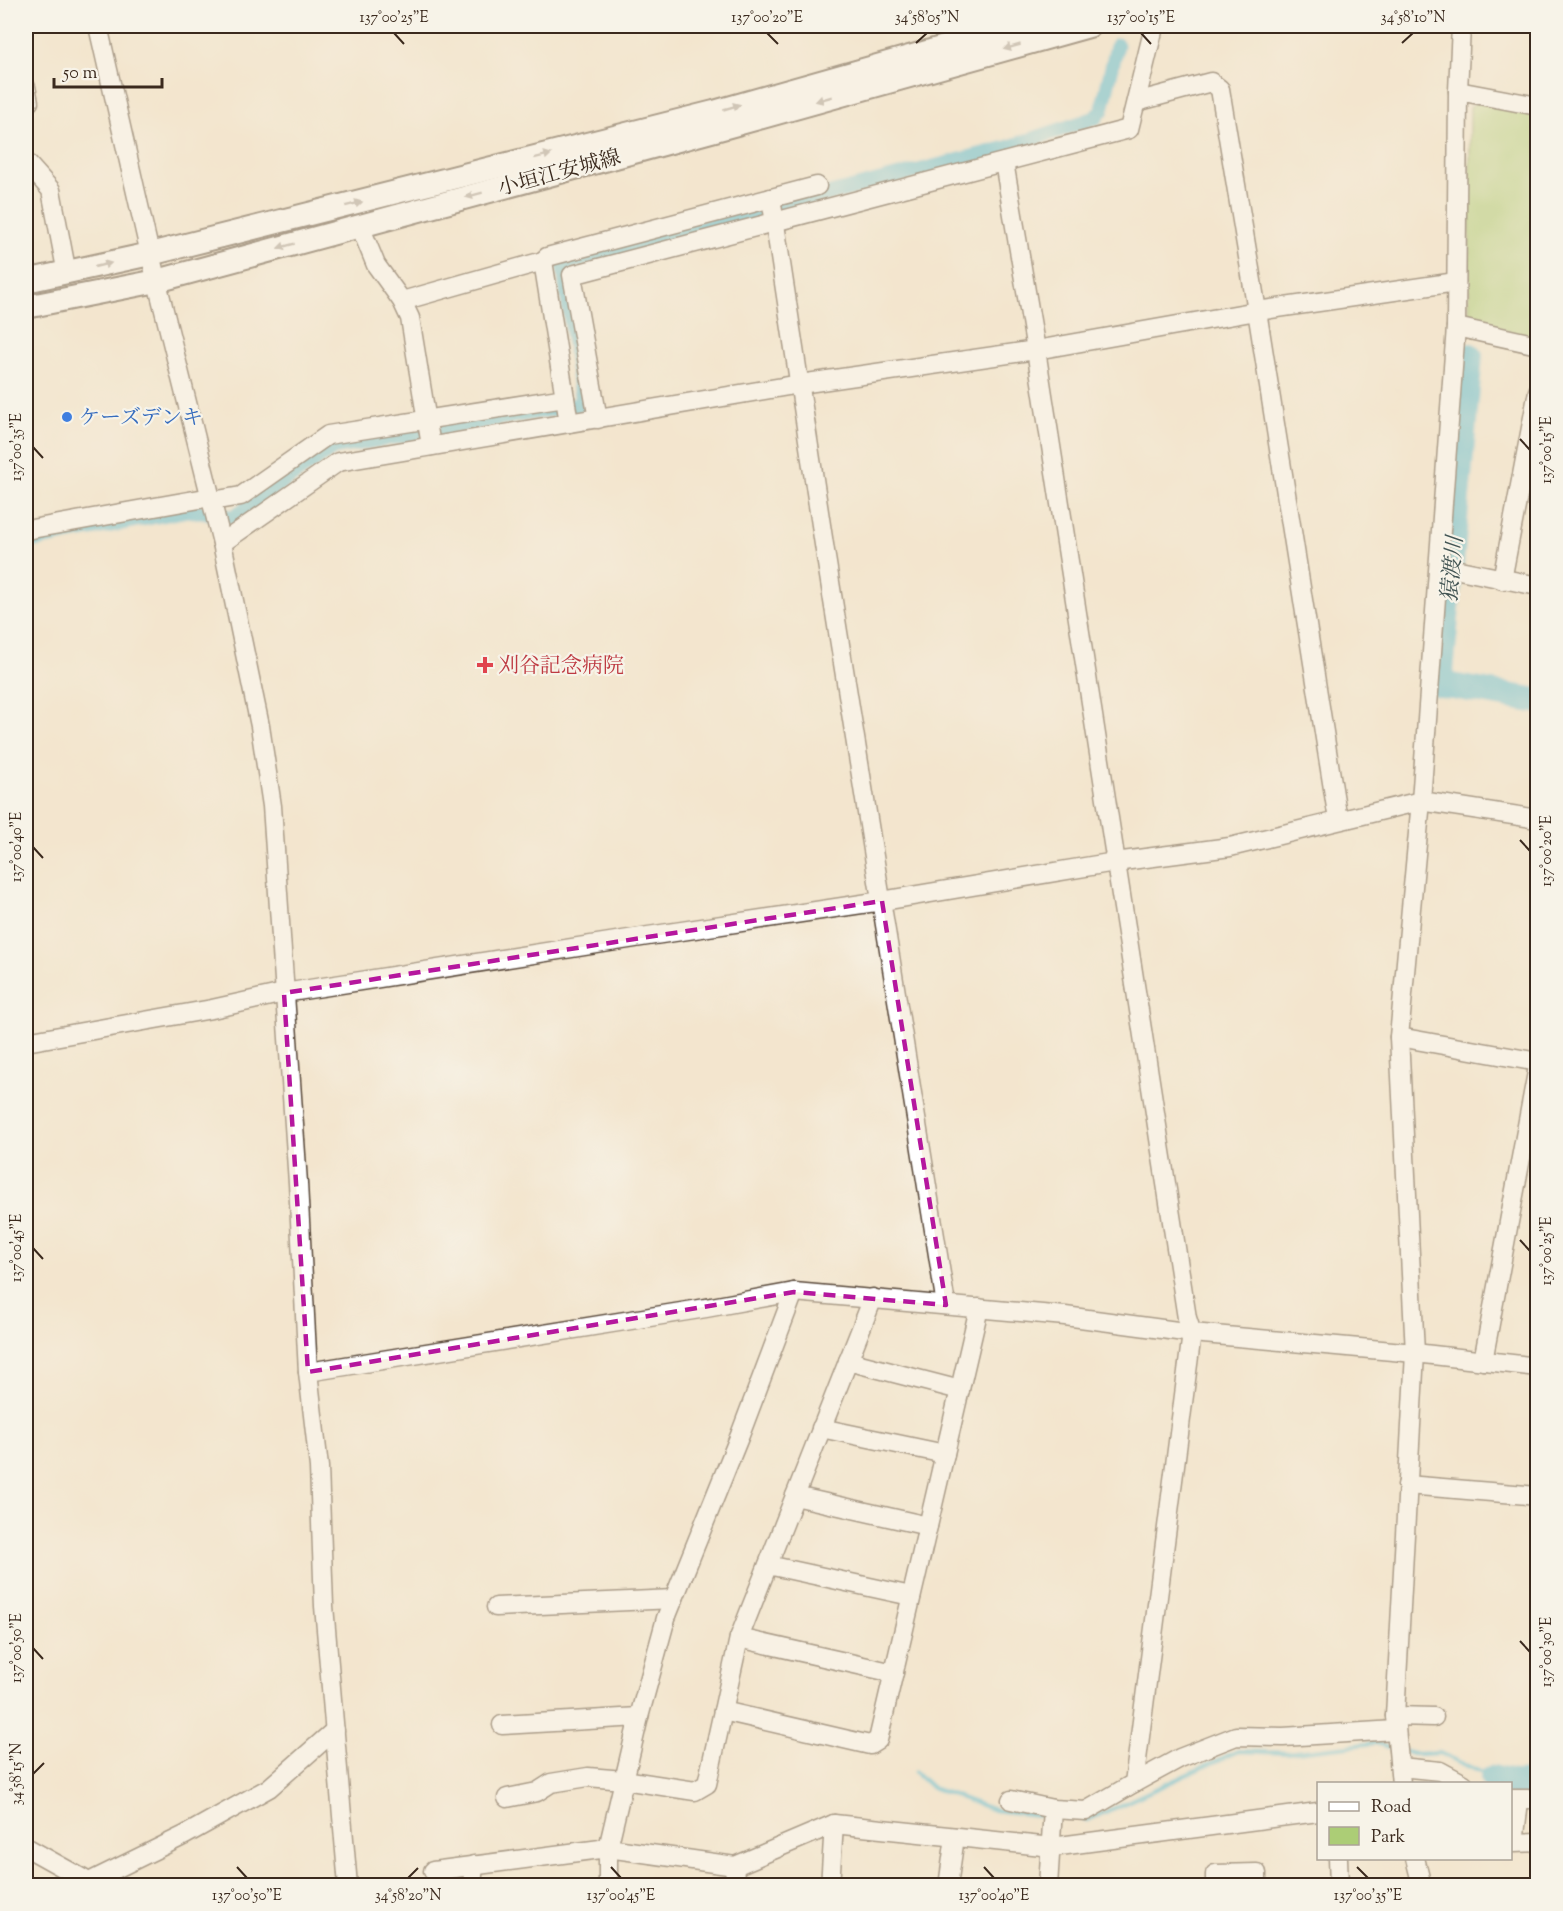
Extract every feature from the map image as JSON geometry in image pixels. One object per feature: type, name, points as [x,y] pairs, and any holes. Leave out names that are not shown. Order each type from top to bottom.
[{"type":"main road","name":"小垣江安城線","points":[[26,282],[150,254],[714,112],[1019,26]]},
{"type":"main road","name":"小垣江安城線","points":[[26,307],[157,281],[1089,26]]},
{"type":"street","points":[[98,26],[150,254],[222,543],[260,726],[272,806],[298,1183],[308,1372],[319,1467],[324,1606],[348,1886]]},
{"type":"street","points":[[1460,1782],[1440,1771],[1400,1775],[1395,1723],[1415,1353],[1399,1037],[1421,801],[1447,568],[1456,327],[1458,91],[1461,26]]},
{"type":"street","points":[[598,419],[572,275],[1129,129],[1154,27]]},
{"type":"street","points":[[1137,102],[1211,82],[1220,88],[1338,820]]},
{"type":"street","points":[[26,87],[29,102],[26,103]]},
{"type":"street","points":[[1458,91],[1538,106]]},
{"type":"street","points":[[26,162],[51,190],[67,274]]},
{"type":"street","points":[[1004,162],[1036,350],[1187,1318],[1192,1333],[1134,1783]]},
{"type":"street","points":[[402,301],[543,261],[547,257],[817,186]]},
{"type":"street","points":[[772,199],[826,563],[946,1305]]},
{"type":"street","points":[[360,226],[376,265],[402,301],[410,318],[431,446]]},
{"type":"street","points":[[543,261],[569,423]]},
{"type":"street","points":[[222,543],[338,462],[800,384],[1036,350],[1257,311],[1456,282]]},
{"type":"street","points":[[1456,327],[1538,345]]},
{"type":"street","points":[[1503,580],[1538,391]]},
{"type":"street","points":[[26,530],[241,496],[328,435],[565,398]]},
{"type":"street","points":[[1447,568],[1538,586]]},
{"type":"street","points":[[26,1042],[212,1009],[284,993],[882,901],[1115,862],[1230,847],[1421,801],[1538,819]]},
{"type":"street","points":[[1399,1037],[1538,1062]]},
{"type":"street","points":[[1483,1361],[1538,1067]]},
{"type":"street","points":[[308,1372],[684,1312],[794,1292],[1065,1316],[1192,1333],[1415,1353],[1538,1367]]},
{"type":"street","points":[[608,1886],[608,1848],[639,1717],[666,1618],[741,1436],[794,1292]]},
{"type":"street","points":[[507,1797],[537,1792],[551,1784],[588,1778],[624,1780],[695,1791],[707,1784],[740,1638],[873,1298]]},
{"type":"street","points":[[723,1712],[870,1745],[878,1740],[979,1308]]},
{"type":"street","points":[[848,1361],[960,1390]]},
{"type":"street","points":[[821,1428],[945,1454]]},
{"type":"street","points":[[1407,1485],[1538,1496]]},
{"type":"street","points":[[795,1496],[928,1526]]},
{"type":"street","points":[[768,1565],[911,1596]]},
{"type":"street","points":[[496,1607],[674,1599]]},
{"type":"street","points":[[740,1638],[894,1673]]},
{"type":"street","points":[[502,1725],[639,1717]]},
{"type":"street","points":[[1011,1800],[1053,1809],[1086,1811],[1180,1758],[1236,1736],[1283,1737],[1434,1717]]},
{"type":"street","points":[[26,1847],[84,1883],[185,1835],[269,1788],[335,1730]]},
{"type":"street","points":[[1538,1799],[1515,1800],[1514,1843],[1538,1842]]},
{"type":"street","points":[[1048,1886],[1053,1809]]},
{"type":"street","points":[[433,1871],[608,1848],[735,1866],[834,1824],[1052,1847],[1317,1812]]},
{"type":"street","points":[[830,1886],[834,1824]]},
{"type":"street","points":[[948,1886],[955,1837]]},
{"type":"street","points":[[1338,1860],[1339,1886]]},
{"type":"street","points":[[1416,1860],[1422,1886]]},
{"type":"street","points":[[472,1886],[474,1865]]},
{"type":"street","points":[[734,1886],[735,1866]]},
{"type":"street","points":[[1215,1886],[1215,1874],[1257,1873],[1257,1886]]},
{"type":"highlighted area","points":[[882,901],[946,1305],[794,1292],[308,1372],[284,993]]},
{"type":"green space","points":[[1476,102],[1537,113],[1537,339],[1469,321],[1470,107]]},
{"type":"waterway","points":[[26,542],[188,510],[233,517],[333,448],[582,404],[563,264],[1006,148],[1095,118],[1102,110],[1117,45]]},
{"type":"waterway","name":"猿渡川","points":[[1470,356],[1440,684],[1538,701]]},
{"type":"waterway","points":[[1082,1819],[1088,1820],[1238,1751],[1287,1753],[1375,1743],[1393,1748]]},
{"type":"waterway","points":[[1401,1750],[1417,1754],[1440,1753],[1493,1778]]},
{"type":"waterway","points":[[915,1772],[931,1787],[994,1810],[1046,1816]]},
{"type":"waterway","points":[[1493,1778],[1509,1782]]},
{"type":"waterway","points":[[1512,1783],[1538,1782]]},
{"type":"place","name":"ケーズデンキ","points":[[67,417]]},
{"type":"place","name":"刈谷記念病院","points":[[485,665]]}]
